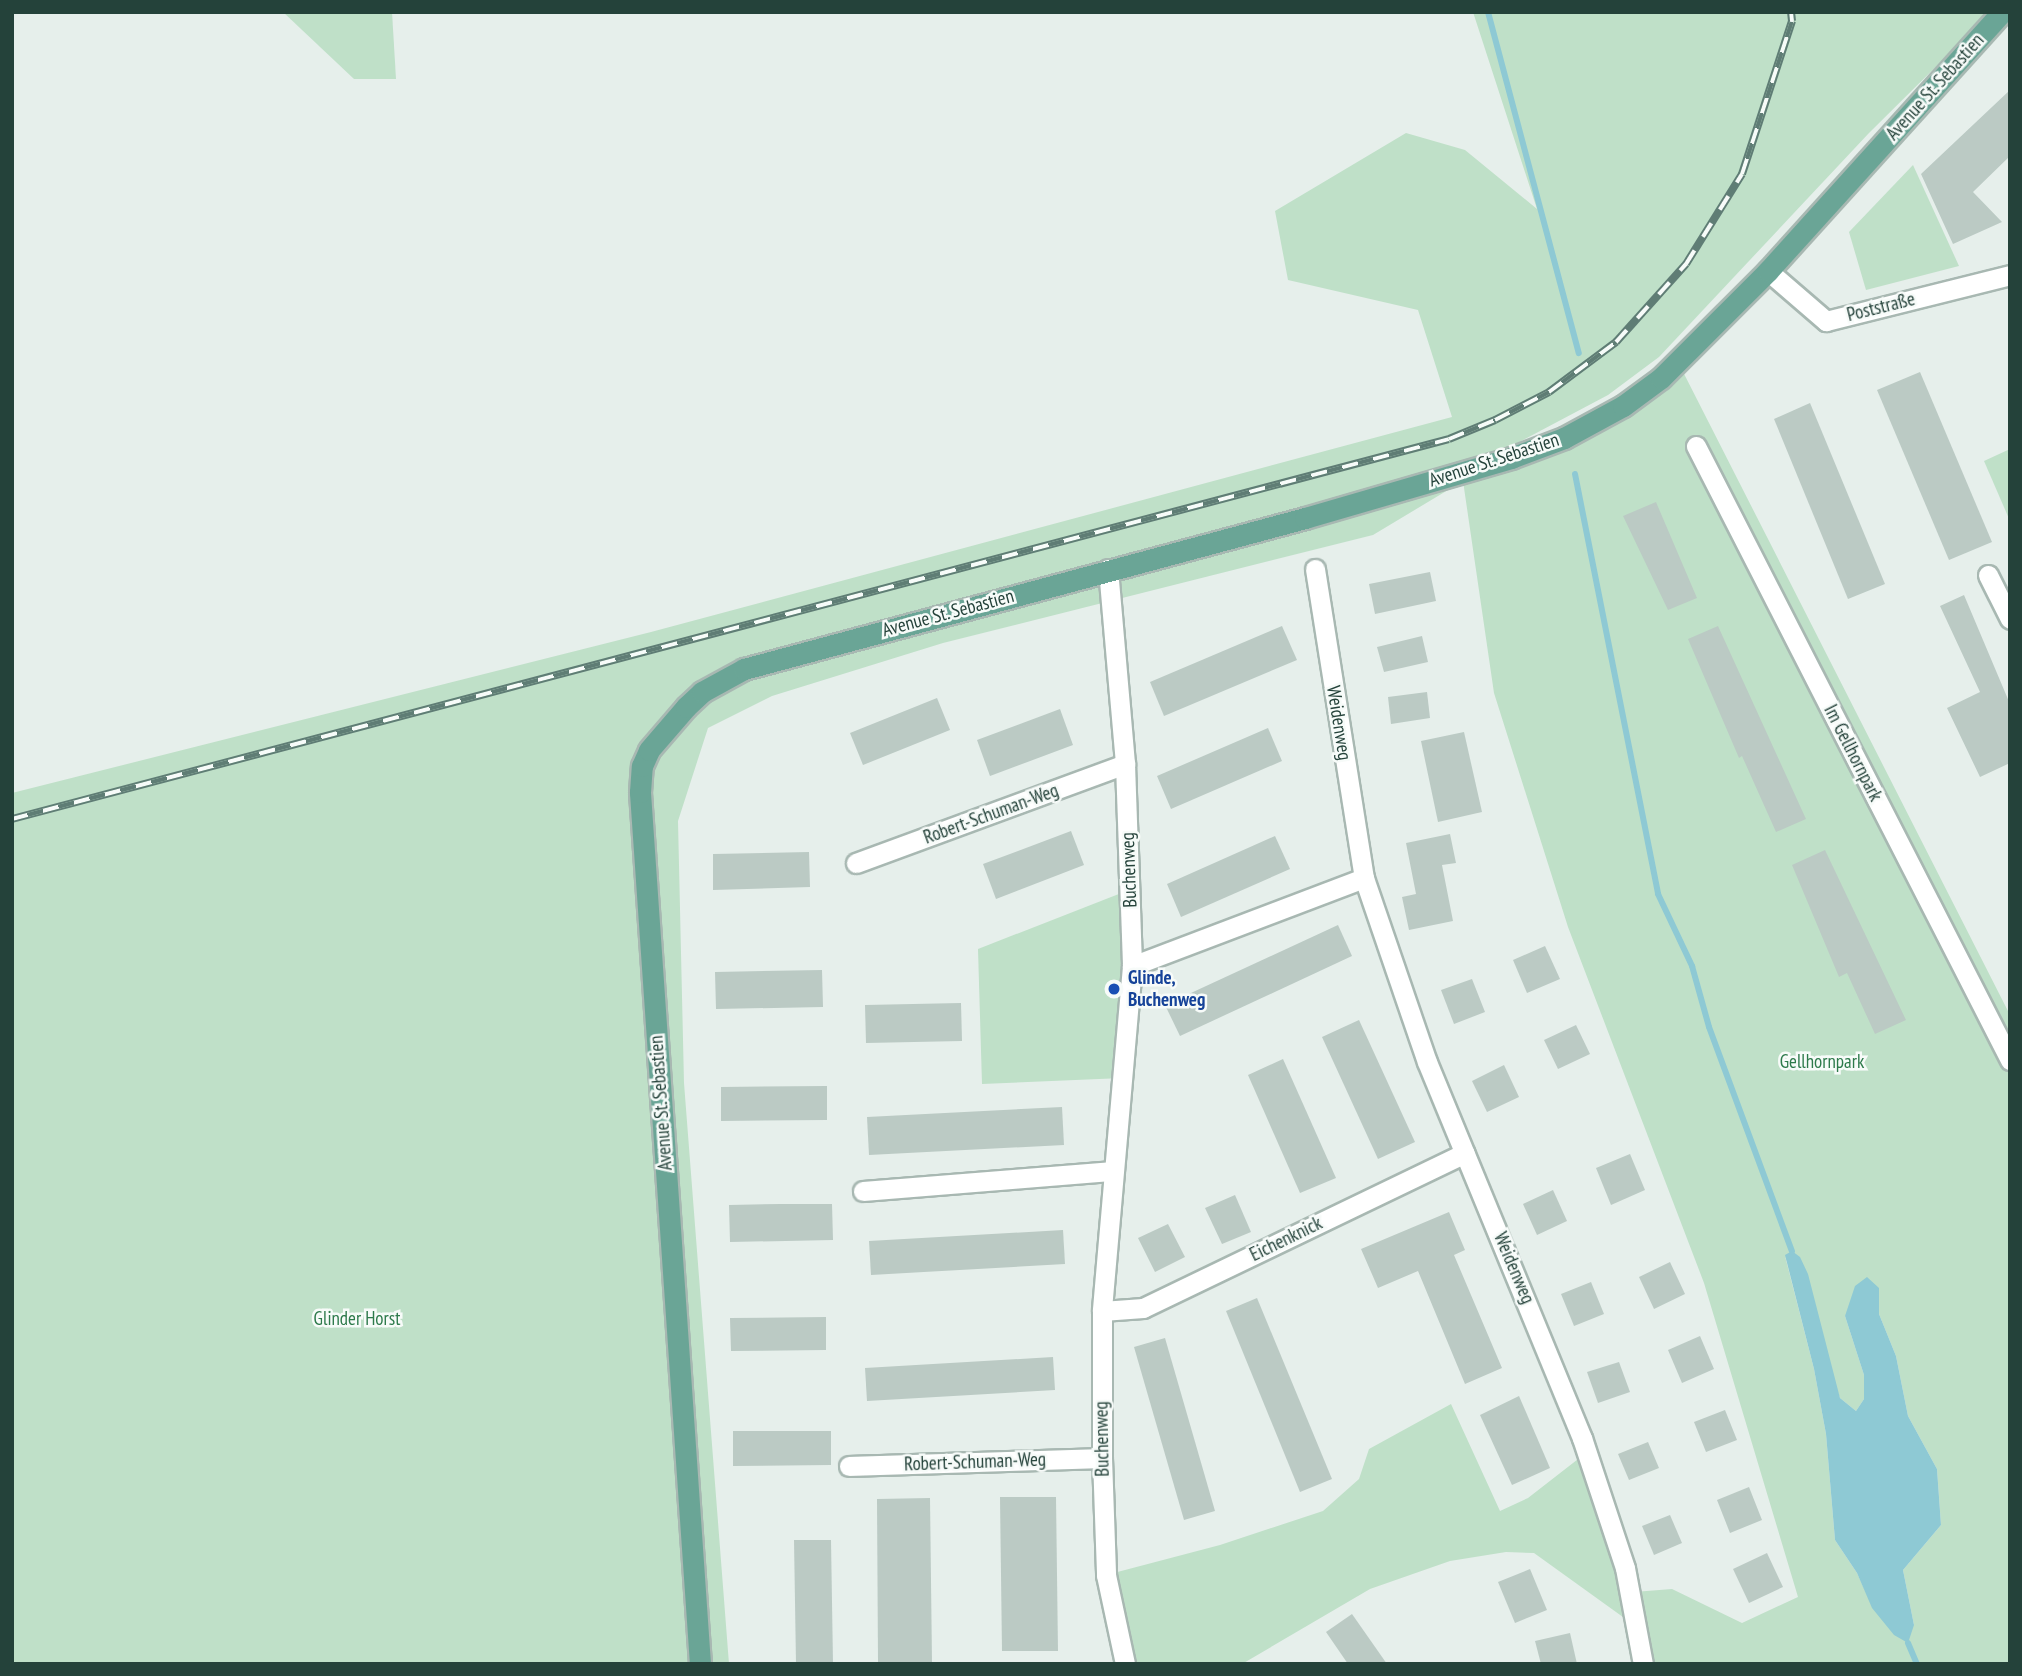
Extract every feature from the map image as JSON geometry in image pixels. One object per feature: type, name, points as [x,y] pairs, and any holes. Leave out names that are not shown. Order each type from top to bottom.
[{"type":"main road","name":"Avenue St. Sebastien","points":[[700,1664],[642,819],[642,765],[649,750],[686,706],[721,680],[744,669],[1318,514],[1511,458],[1564,438],[1623,406],[1661,378],[1768,271],[2002,12]]},
{"type":"street","name":"Poststraße","points":[[1768,271],[1826,321],[2010,275]]},
{"type":"street","name":"Im Gellhornpark","points":[[1696,446],[2010,1060]]},
{"type":"street","name":"Buchenweg","points":[[1108,569],[1125,764],[1132,967],[1102,1311],[1102,1458],[1107,1575],[1125,1664]]},
{"type":"street","name":"Weidenweg","points":[[1315,569],[1364,878],[1427,1062],[1541,1334],[1609,1515],[1625,1568],[1643,1664]]},
{"type":"street","points":[[1988,575],[2010,619]]},
{"type":"street","name":"Robert-Schuman-Weg","points":[[856,863],[1125,764]]},
{"type":"street","points":[[1132,967],[1364,878]]},
{"type":"street","name":"Eichenknick","points":[[1102,1311],[1143,1308],[1465,1153]]},
{"type":"street","points":[[863,1191],[1113,1171]]},
{"type":"street","name":"Robert-Schuman-Weg","points":[[849,1466],[1102,1458]]},
{"type":"green space","points":[[283,12],[392,12],[396,79],[354,79]]},
{"type":"green space","points":[[1473,12],[1991,12],[1869,133],[1659,357],[1608,395],[1506,449],[1516,464],[1678,362],[2010,1015],[2010,1664],[1648,1664],[1641,1630],[1534,1553],[1506,1552],[1450,1561],[1370,1589],[1242,1664],[1125,1664],[1106,1575],[1220,1545],[1323,1511],[1359,1479],[1369,1449],[1451,1404],[1500,1511],[1528,1498],[1591,1449],[1634,1592],[1672,1589],[1742,1623],[1798,1597],[1704,1283],[1568,927],[1494,693],[1463,481],[1373,535],[943,643],[772,696],[708,728],[678,821],[684,1083],[729,1664],[12,1664],[12,793],[651,632],[1452,417],[1418,310],[1288,280],[1275,211],[1406,133],[1465,150],[1537,209]],"holes":[[[1785,1256],[1840,1398],[1856,1411],[1864,1399],[1864,1375],[1845,1316],[1879,1288],[1879,1314],[1896,1356],[1908,1416],[1937,1469],[1941,1525],[1903,1570],[1914,1625],[1873,1608],[1857,1573],[1835,1540],[1826,1434],[1814,1369]]]},
{"type":"green space","points":[[1913,165],[1959,266],[1866,290],[1849,232]]},
{"type":"green space","points":[[2010,449],[2010,521],[1984,461]]},
{"type":"green space","points":[[1129,890],[1123,1078],[982,1084],[978,949]]},
{"type":"water","points":[[1792,1251],[1800,1257],[1808,1274],[1840,1398],[1856,1411],[1864,1399],[1864,1375],[1845,1316],[1855,1286],[1867,1277],[1879,1288],[1879,1314],[1896,1356],[1908,1416],[1937,1469],[1941,1525],[1903,1570],[1914,1625],[1908,1643],[1894,1635],[1872,1608],[1857,1573],[1835,1540],[1826,1434],[1814,1369],[1785,1255]]},
{"type":"building","points":[[2010,90],[2010,156],[1973,192],[2002,222],[1953,244],[1921,174]]},
{"type":"building","points":[[1920,372],[1992,542],[1949,560],[1877,390]]},
{"type":"building","points":[[1810,403],[1885,584],[1848,599],[1774,419]]},
{"type":"building","points":[[1656,502],[1697,598],[1668,610],[1623,516]]},
{"type":"building","points":[[1430,572],[1436,601],[1375,614],[1369,584]]},
{"type":"building","points":[[1964,595],[2010,704],[2010,763],[1980,777],[1947,708],[1980,692],[1940,606]]},
{"type":"building","points":[[1282,626],[1297,660],[1164,716],[1150,682]]},
{"type":"building","points":[[1718,626],[1806,819],[1776,832],[1742,756],[1739,758],[1688,639]]},
{"type":"building","points":[[1422,636],[1428,662],[1384,672],[1377,647]]},
{"type":"building","points":[[1427,692],[1430,718],[1391,724],[1388,697]]},
{"type":"building","points":[[937,698],[950,730],[863,765],[850,733]]},
{"type":"building","points":[[1060,709],[1073,745],[990,776],[977,740]]},
{"type":"building","points":[[1268,728],[1282,761],[1171,809],[1157,776]]},
{"type":"building","points":[[1464,732],[1482,812],[1438,822],[1421,741]]},
{"type":"building","points":[[1071,831],[1084,865],[996,899],[983,864]]},
{"type":"building","points":[[1450,834],[1456,863],[1442,865],[1453,921],[1409,930],[1402,897],[1416,894],[1406,843]]},
{"type":"building","points":[[1275,836],[1290,869],[1181,917],[1167,884]]},
{"type":"building","points":[[1825,850],[1906,1020],[1875,1034],[1847,973],[1839,977],[1792,865]]},
{"type":"building","points":[[809,852],[810,887],[713,890],[713,854]]},
{"type":"building","points":[[1338,925],[1352,956],[1180,1036],[1165,1005]]},
{"type":"building","points":[[1545,946],[1560,979],[1527,993],[1513,960]]},
{"type":"building","points":[[822,970],[823,1007],[716,1009],[715,972]]},
{"type":"building","points":[[1472,979],[1485,1012],[1454,1024],[1441,990]]},
{"type":"building","points":[[961,1003],[962,1041],[866,1043],[865,1005]]},
{"type":"building","points":[[1359,1020],[1415,1142],[1378,1159],[1322,1037]]},
{"type":"building","points":[[1576,1025],[1590,1054],[1558,1069],[1544,1040]]},
{"type":"building","points":[[1283,1059],[1336,1178],[1300,1193],[1248,1075]]},
{"type":"building","points":[[1504,1065],[1519,1097],[1487,1112],[1472,1081]]},
{"type":"building","points":[[827,1086],[827,1120],[721,1121],[721,1087]]},
{"type":"building","points":[[1062,1107],[1064,1145],[869,1155],[867,1117]]},
{"type":"building","points":[[1630,1154],[1645,1190],[1611,1205],[1596,1168]]},
{"type":"building","points":[[1553,1190],[1567,1221],[1537,1235],[1523,1204]]},
{"type":"building","points":[[1235,1195],[1251,1232],[1222,1244],[1205,1208]]},
{"type":"building","points":[[832,1204],[833,1240],[730,1242],[729,1205]]},
{"type":"building","points":[[1449,1212],[1465,1250],[1454,1255],[1502,1368],[1465,1384],[1418,1271],[1378,1288],[1361,1249]]},
{"type":"building","points":[[1168,1224],[1185,1257],[1155,1272],[1138,1238]]},
{"type":"building","points":[[1063,1230],[1065,1264],[871,1275],[869,1241]]},
{"type":"building","points":[[1670,1262],[1685,1294],[1654,1309],[1639,1277]]},
{"type":"building","points":[[1591,1282],[1604,1314],[1574,1326],[1561,1294]]},
{"type":"building","points":[[1257,1298],[1332,1479],[1300,1492],[1226,1311]]},
{"type":"building","points":[[826,1317],[826,1350],[731,1351],[730,1318]]},
{"type":"building","points":[[1700,1336],[1714,1369],[1682,1383],[1668,1350]]},
{"type":"building","points":[[1165,1338],[1215,1511],[1184,1520],[1134,1347]]},
{"type":"building","points":[[1053,1357],[1055,1390],[867,1401],[865,1368]]},
{"type":"building","points":[[1619,1362],[1630,1392],[1598,1403],[1587,1372]]},
{"type":"building","points":[[1519,1396],[1550,1468],[1512,1485],[1480,1415]]},
{"type":"building","points":[[1725,1410],[1737,1440],[1706,1452],[1694,1422]]},
{"type":"building","points":[[733,1431],[831,1431],[831,1465],[733,1466]]},
{"type":"building","points":[[1648,1442],[1659,1468],[1629,1480],[1618,1454]]},
{"type":"building","points":[[1749,1487],[1762,1520],[1730,1533],[1717,1500]]},
{"type":"building","points":[[1000,1497],[1056,1497],[1058,1651],[1002,1651]]},
{"type":"building","points":[[930,1498],[932,1662],[878,1662],[877,1499]]},
{"type":"building","points":[[1670,1515],[1682,1543],[1654,1555],[1642,1526]]},
{"type":"building","points":[[794,1540],[831,1540],[833,1664],[796,1664]]},
{"type":"building","points":[[1767,1553],[1783,1587],[1749,1603],[1733,1569]]},
{"type":"building","points":[[1530,1569],[1547,1610],[1515,1623],[1498,1582]]},
{"type":"building","points":[[1352,1614],[1387,1664],[1348,1664],[1326,1632]]},
{"type":"building","points":[[1570,1633],[1577,1664],[1541,1664],[1535,1641]]},
{"type":"waterway","points":[[1488,12],[1579,353]]},
{"type":"waterway","points":[[1575,474],[1658,894],[1692,966],[1709,1027],[1792,1251]]},
{"type":"waterway","points":[[1908,1643],[1917,1664]]},
{"type":"railway","points":[[12,819],[1449,439],[1495,420],[1549,392],[1616,342],[1686,264],[1742,174],[1792,21],[1791,12]]},
{"type":"place","name":"Glinde, Buchenweg","points":[[1114,989]]},
{"type":"park label","name":"Gellhornpark","points":[[1822,1062]]},
{"type":"park label","name":"Glinder Horst","points":[[357,1319]]}]
